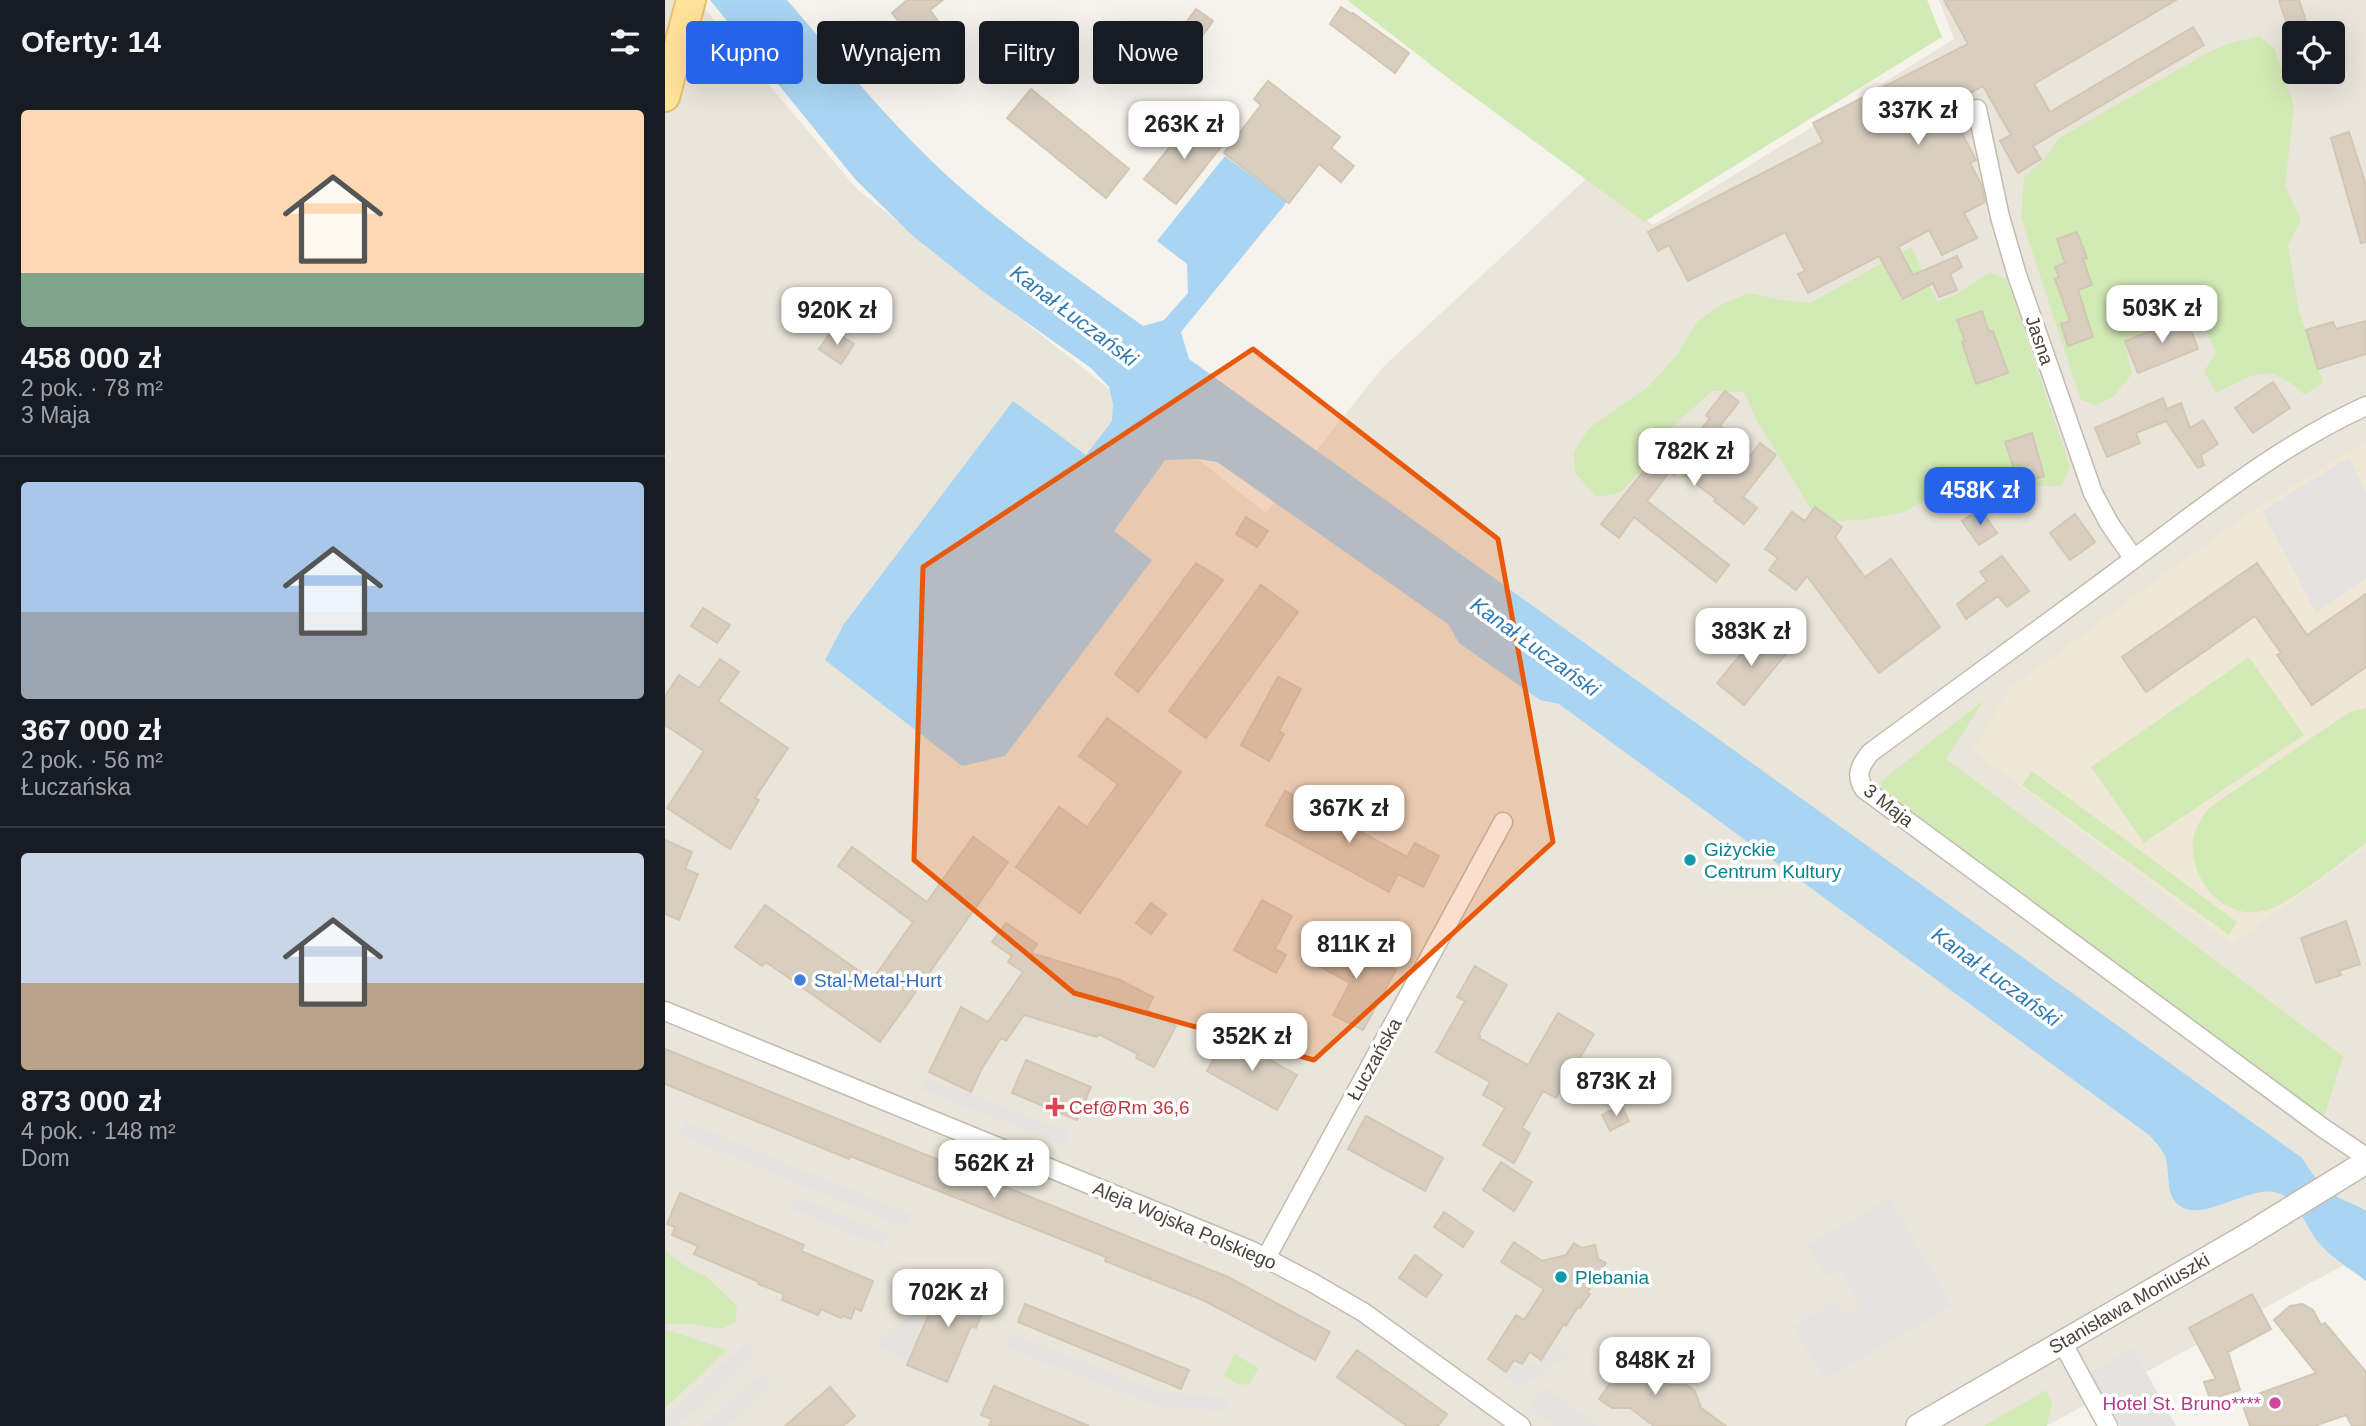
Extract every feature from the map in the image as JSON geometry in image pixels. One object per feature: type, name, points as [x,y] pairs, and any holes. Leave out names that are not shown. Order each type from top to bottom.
[{"type":"main road","points":[[665,97],[691,0]]},
{"type":"street","name":"Jasna","points":[[1977,109],[2000,217],[2017,275],[2075,442],[2093,493],[2109,523],[2134,559]]},
{"type":"street","name":"3 Maja","points":[[2366,406],[2286,449],[2223,493],[1870,753],[1860,765],[1858,773],[1864,789],[2366,1159]]},
{"type":"street","name":"Łuczańska","points":[[1266,1258],[1503,822]]},
{"type":"street","name":"Aleja Wojska Polskiego","points":[[665,1011],[1266,1258],[1363,1312],[1521,1426]]},
{"type":"street","name":"Stanisława Moniuszki","points":[[1918,1426],[2267,1223],[2366,1159]]},
{"type":"street","points":[[2062,1342],[2108,1426]]},
{"type":"highlighted area","points":[[1253,349],[1498,539],[1553,842],[1314,1060],[1074,993],[914,860],[923,567]]},
{"type":"shaded area","points":[[665,0],[697,0],[715,21],[686,21],[686,84],[768,84],[858,190],[1266,513],[1384,366],[1588,177],[1653,225],[1954,39],[1939,0],[2366,0],[2366,1253],[2046,1426],[665,1426]]},
{"type":"shaded area","points":[[2366,441],[2366,848],[2232,944],[1973,751],[2009,689],[2244,516]]},
{"type":"shaded area","points":[[2349,457],[2366,491],[2366,578],[2316,613],[2262,511]]},
{"type":"shaded area","points":[[926,1077],[1069,1132],[1064,1145],[921,1089]]},
{"type":"shaded area","points":[[685,1121],[911,1214],[906,1228],[679,1135]]},
{"type":"shaded area","points":[[796,1196],[888,1234],[883,1247],[790,1208]]},
{"type":"shaded area","points":[[1890,1198],[1952,1306],[1824,1380],[1793,1326],[1836,1301],[1845,1316],[1861,1306],[1841,1271],[1826,1278],[1807,1245]]},
{"type":"shaded area","points":[[920,1303],[928,1307],[909,1361],[875,1346]]},
{"type":"shaded area","points":[[1012,1333],[1160,1392],[1229,1397],[1227,1411],[1156,1406],[1006,1347]]},
{"type":"shaded area","points":[[746,1342],[757,1353],[678,1426],[665,1426],[665,1418]]},
{"type":"shaded area","points":[[1553,1344],[1571,1355],[1519,1388],[1505,1378],[1513,1364],[1522,1368],[1527,1361],[1537,1365]]},
{"type":"shaded area","points":[[2133,1348],[2176,1426],[2120,1426],[2091,1372]]},
{"type":"shaded area","points":[[763,1373],[774,1383],[726,1426],[701,1426]]},
{"type":"shaded area","points":[[1543,1386],[1599,1426],[1554,1426],[1528,1407]]},
{"type":"green space","points":[[1347,0],[1927,0],[1942,37],[1644,222]]},
{"type":"green space","points":[[2259,36],[2274,48],[2282,71],[2282,84],[2286,84],[2294,106],[2285,187],[2301,220],[2288,245],[2299,311],[2323,382],[2305,395],[2281,378],[2262,374],[2216,393],[2204,371],[2216,353],[2198,312],[2124,340],[2132,374],[2113,397],[2096,405],[2081,400],[2021,218],[2024,178],[2046,157],[2059,138],[2227,44]]},
{"type":"green space","points":[[1911,247],[1937,301],[1955,295],[1989,273],[2007,279],[2070,467],[2061,486],[2030,486],[2003,478],[1990,493],[1936,493],[1904,512],[1863,520],[1832,521],[1812,511],[1755,417],[1744,392],[1712,391],[1670,429],[1658,455],[1619,493],[1597,497],[1575,473],[1574,452],[1589,428],[1648,387],[1677,355],[1697,322],[1720,305],[1749,293],[1810,303]]},
{"type":"green space","points":[[2249,657],[2304,735],[2144,843],[2091,767]]},
{"type":"green space","points":[[1984,700],[1946,759],[2343,1056],[2324,1117],[1890,798],[1882,789],[1881,781]]},
{"type":"green space","points":[[2366,708],[2366,843],[2318,880],[2267,910],[2237,910],[2224,904],[2204,883],[2193,855],[2194,835],[2204,815],[2210,807],[2350,712]]},
{"type":"green space","points":[[2032,771],[2237,922],[2229,935],[2022,785]]},
{"type":"green space","points":[[665,1251],[691,1270],[706,1276],[737,1306],[735,1323],[721,1329],[692,1324],[665,1324]]},
{"type":"green space","points":[[665,1329],[727,1350],[665,1408]]},
{"type":"green space","points":[[1234,1354],[1259,1368],[1249,1384],[1239,1385],[1224,1376]]},
{"type":"green space","points":[[2046,1390],[2052,1402],[2047,1426],[1984,1426]]},
{"type":"water","name":"Kanał Łuczański","points":[[710,0],[787,0],[817,35],[817,84],[859,84],[920,149],[969,195],[1143,326],[1164,320],[1188,293],[1187,264],[1157,241],[1225,156],[1287,202],[1181,332],[1189,359],[2302,1158],[2317,1179],[2331,1192],[2366,1211],[2366,1281],[2324,1248],[2298,1209],[2281,1194],[2251,1194],[2201,1210],[2180,1206],[2170,1190],[2165,1156],[2149,1135],[1559,704],[1540,700],[1459,643],[1448,624],[1217,462],[1198,459],[1165,460],[1114,531],[1152,560],[1005,756],[962,766],[825,660],[844,624],[1013,401],[1086,455],[1112,421],[1113,404],[1109,387],[1091,368],[981,290],[913,236],[855,179],[778,84],[803,84],[803,21],[727,21]]},
{"type":"building","points":[[907,0],[943,0],[930,10],[938,21],[899,21],[892,13]]},
{"type":"building","points":[[1944,0],[2176,0],[2034,84],[2050,112],[2193,27],[2204,45],[2033,146],[2041,159],[2018,173],[2000,141],[2011,135],[1983,86],[1947,105],[1976,160],[1970,163],[1981,184],[1985,202],[1964,213],[1977,238],[1942,255],[1929,230],[1898,247],[1913,275],[1957,256],[1962,267],[1950,274],[1957,290],[1939,297],[1933,283],[1903,299],[1879,256],[1808,293],[1798,274],[1805,271],[1785,232],[1688,281],[1669,245],[1658,251],[1648,232],[1823,142],[1813,123],[1968,44]]},
{"type":"building","points":[[2279,0],[2299,0],[2306,21],[2286,21]]},
{"type":"building","points":[[1341,7],[1409,53],[1395,73],[1330,24]]},
{"type":"building","points":[[1196,9],[1213,21],[1203,35],[1203,21],[1187,21]]},
{"type":"building","points":[[1268,81],[1340,137],[1331,148],[1354,166],[1341,182],[1319,164],[1289,203],[1224,153],[1261,105],[1254,99]]},
{"type":"building","points":[[1031,89],[1129,169],[1106,198],[1007,118]]},
{"type":"building","points":[[1193,118],[1224,143],[1176,204],[1144,179]]},
{"type":"building","points":[[2349,132],[2366,185],[2366,242],[2361,243],[2331,138]]},
{"type":"building","points":[[2077,232],[2087,258],[2083,259],[2092,285],[2078,290],[2093,337],[2068,346],[2061,324],[2070,321],[2055,279],[2059,277],[2055,267],[2065,263],[2057,239]]},
{"type":"building","points":[[1982,311],[1989,332],[1993,331],[2008,373],[1976,384],[1957,320]]},
{"type":"building","points":[[2186,317],[2198,349],[2138,373],[2125,341]]},
{"type":"building","points":[[2366,321],[2366,354],[2318,369],[2306,330],[2333,322],[2336,329]]},
{"type":"building","points":[[832,330],[854,344],[841,364],[819,349]]},
{"type":"building","points":[[2273,382],[2290,408],[2253,433],[2235,408]]},
{"type":"building","points":[[1725,391],[1739,402],[1720,426],[1727,431],[1713,449],[1739,470],[1760,443],[1776,455],[1743,497],[1757,508],[1744,524],[1678,470],[1674,475],[1670,471],[1647,501],[1729,565],[1716,582],[1634,517],[1619,538],[1601,524],[1667,442],[1682,454],[1710,418],[1706,415]]},
{"type":"building","points":[[2163,398],[2167,409],[2181,403],[2190,428],[2203,420],[2218,444],[2201,455],[2204,465],[2198,468],[2166,421],[2136,433],[2140,443],[2107,457],[2095,428]]},
{"type":"building","points":[[2032,433],[2044,476],[2019,484],[2005,442]]},
{"type":"building","points":[[1815,507],[1842,527],[1835,537],[1865,577],[1891,559],[1940,627],[1879,673],[1807,576],[1796,590],[1769,570],[1778,558],[1765,549],[1792,512],[1805,521]]},
{"type":"building","points":[[1980,509],[1997,533],[1979,545],[1962,521]]},
{"type":"building","points":[[2075,514],[2095,542],[2070,560],[2050,533]]},
{"type":"building","points":[[1246,517],[1268,531],[1257,547],[1236,534]]},
{"type":"building","points":[[2002,556],[2029,591],[2007,607],[1998,596],[1966,619],[1957,604],[1987,581],[1980,572]]},
{"type":"building","points":[[1196,563],[1223,580],[1138,692],[1115,674]]},
{"type":"building","points":[[2257,563],[2307,635],[2366,594],[2366,667],[2312,705],[2277,655],[2281,653],[2255,616],[2146,692],[2122,657]]},
{"type":"building","points":[[1261,585],[1298,612],[1206,738],[1169,711]]},
{"type":"building","points":[[703,608],[730,625],[717,643],[691,626]]},
{"type":"building","points":[[1759,632],[1786,654],[1744,705],[1717,683]]},
{"type":"building","points":[[720,659],[739,672],[718,701],[788,748],[755,798],[759,800],[730,849],[667,808],[704,751],[665,725],[665,696],[679,675],[699,688]]},
{"type":"building","points":[[1278,677],[1301,689],[1279,731],[1284,734],[1269,761],[1241,745]]},
{"type":"building","points":[[1107,718],[1181,772],[1080,913],[1016,867],[1059,807],[1087,827],[1118,784],[1079,756]]},
{"type":"building","points":[[1285,791],[1407,857],[1415,843],[1439,856],[1423,887],[1398,874],[1389,892],[1266,825]]},
{"type":"building","points":[[973,837],[1008,862],[880,1042],[766,962],[762,966],[735,947],[765,905],[872,980],[913,922],[838,866],[852,847],[927,902]]},
{"type":"building","points":[[665,840],[692,852],[685,869],[698,874],[679,920],[665,914]]},
{"type":"building","points":[[1262,900],[1292,916],[1275,949],[1286,955],[1276,973],[1234,950]]},
{"type":"building","points":[[1151,903],[1166,914],[1151,934],[1136,923]]},
{"type":"building","points":[[2346,921],[2360,964],[2339,971],[2341,975],[2316,983],[2301,938]]},
{"type":"building","points":[[1006,923],[1037,944],[1031,953],[1120,980],[1153,997],[1147,1010],[1176,1026],[1154,1067],[1136,1058],[1138,1054],[1098,1034],[1097,1037],[1024,1015],[1006,1041],[1001,1038],[971,1092],[929,1072],[961,1007],[988,1022],[1023,972],[1008,962],[1012,956],[992,942]]},
{"type":"building","points":[[1333,936],[1396,970],[1363,1030],[1333,1015],[1350,983],[1317,965]]},
{"type":"building","points":[[1475,966],[1507,985],[1478,1035],[1479,1038],[1528,1065],[1558,1013],[1594,1034],[1556,1098],[1543,1091],[1522,1128],[1530,1133],[1514,1163],[1483,1145],[1505,1108],[1483,1095],[1490,1082],[1436,1052],[1465,1001],[1457,997]]},
{"type":"building","points":[[1226,1036],[1297,1075],[1277,1110],[1207,1071]]},
{"type":"building","points":[[665,1049],[1228,1277],[1330,1332],[1315,1360],[1205,1301],[1105,1261],[1106,1257],[850,1156],[849,1159],[665,1084]]},
{"type":"building","points":[[1026,1060],[1091,1087],[1077,1120],[1012,1093]]},
{"type":"building","points":[[1621,1105],[1629,1121],[1610,1131],[1602,1115]]},
{"type":"building","points":[[1366,1116],[1443,1158],[1425,1191],[1348,1149]]},
{"type":"building","points":[[1501,1162],[1532,1182],[1514,1211],[1483,1190]]},
{"type":"building","points":[[680,1193],[804,1245],[801,1251],[873,1281],[861,1311],[855,1308],[851,1319],[843,1316],[841,1318],[821,1309],[818,1315],[782,1300],[784,1294],[694,1254],[698,1246],[672,1235],[675,1227],[667,1224]]},
{"type":"building","points":[[1444,1212],[1473,1232],[1463,1247],[1434,1227]]},
{"type":"building","name":"Plebania","points":[[1514,1242],[1542,1261],[1566,1255],[1574,1243],[1582,1248],[1595,1245],[1598,1259],[1606,1263],[1587,1293],[1590,1294],[1566,1326],[1564,1324],[1541,1360],[1530,1352],[1522,1364],[1514,1360],[1506,1372],[1488,1359],[1516,1315],[1524,1320],[1544,1289],[1501,1262]]},
{"type":"building","points":[[1415,1255],[1442,1275],[1426,1297],[1399,1278]]},
{"type":"building","points":[[950,1277],[990,1293],[976,1328],[971,1326],[947,1382],[907,1365],[931,1309],[936,1311]]},
{"type":"building","points":[[2252,1294],[2271,1329],[2228,1352],[2240,1390],[2210,1399],[2204,1382],[2216,1379],[2189,1328]]},
{"type":"building","points":[[1025,1304],[1189,1370],[1181,1389],[1018,1322]]},
{"type":"building","points":[[2302,1304],[2313,1310],[2321,1325],[2325,1323],[2366,1372],[2366,1426],[2352,1426],[2346,1415],[2314,1426],[2250,1426],[2241,1400],[2316,1373],[2274,1320],[2290,1306]]},
{"type":"building","points":[[1635,1349],[1647,1358],[1654,1374],[1668,1385],[1687,1385],[1695,1391],[1701,1408],[1726,1426],[1654,1426],[1630,1408],[1612,1408],[1599,1399]]},
{"type":"building","points":[[1357,1350],[1447,1414],[1438,1426],[1407,1426],[1337,1377]]},
{"type":"building","points":[[994,1386],[1089,1426],[989,1426],[992,1419],[981,1415]]},
{"type":"building","points":[[830,1387],[855,1416],[843,1426],[785,1426]]},
{"type":"place","name":"Giżyckie Centrum Kultury","points":[[1690,860]]},
{"type":"place","name":"Stal-Metal-Hurt","points":[[800,980]]},
{"type":"place","name":"Cef@Rm 36,6","points":[[1055,1107]]},
{"type":"place","name":"Plebania","points":[[1561,1277]]},
{"type":"place","name":"Hotel St. Bruno****","points":[[2275,1403]]}]
